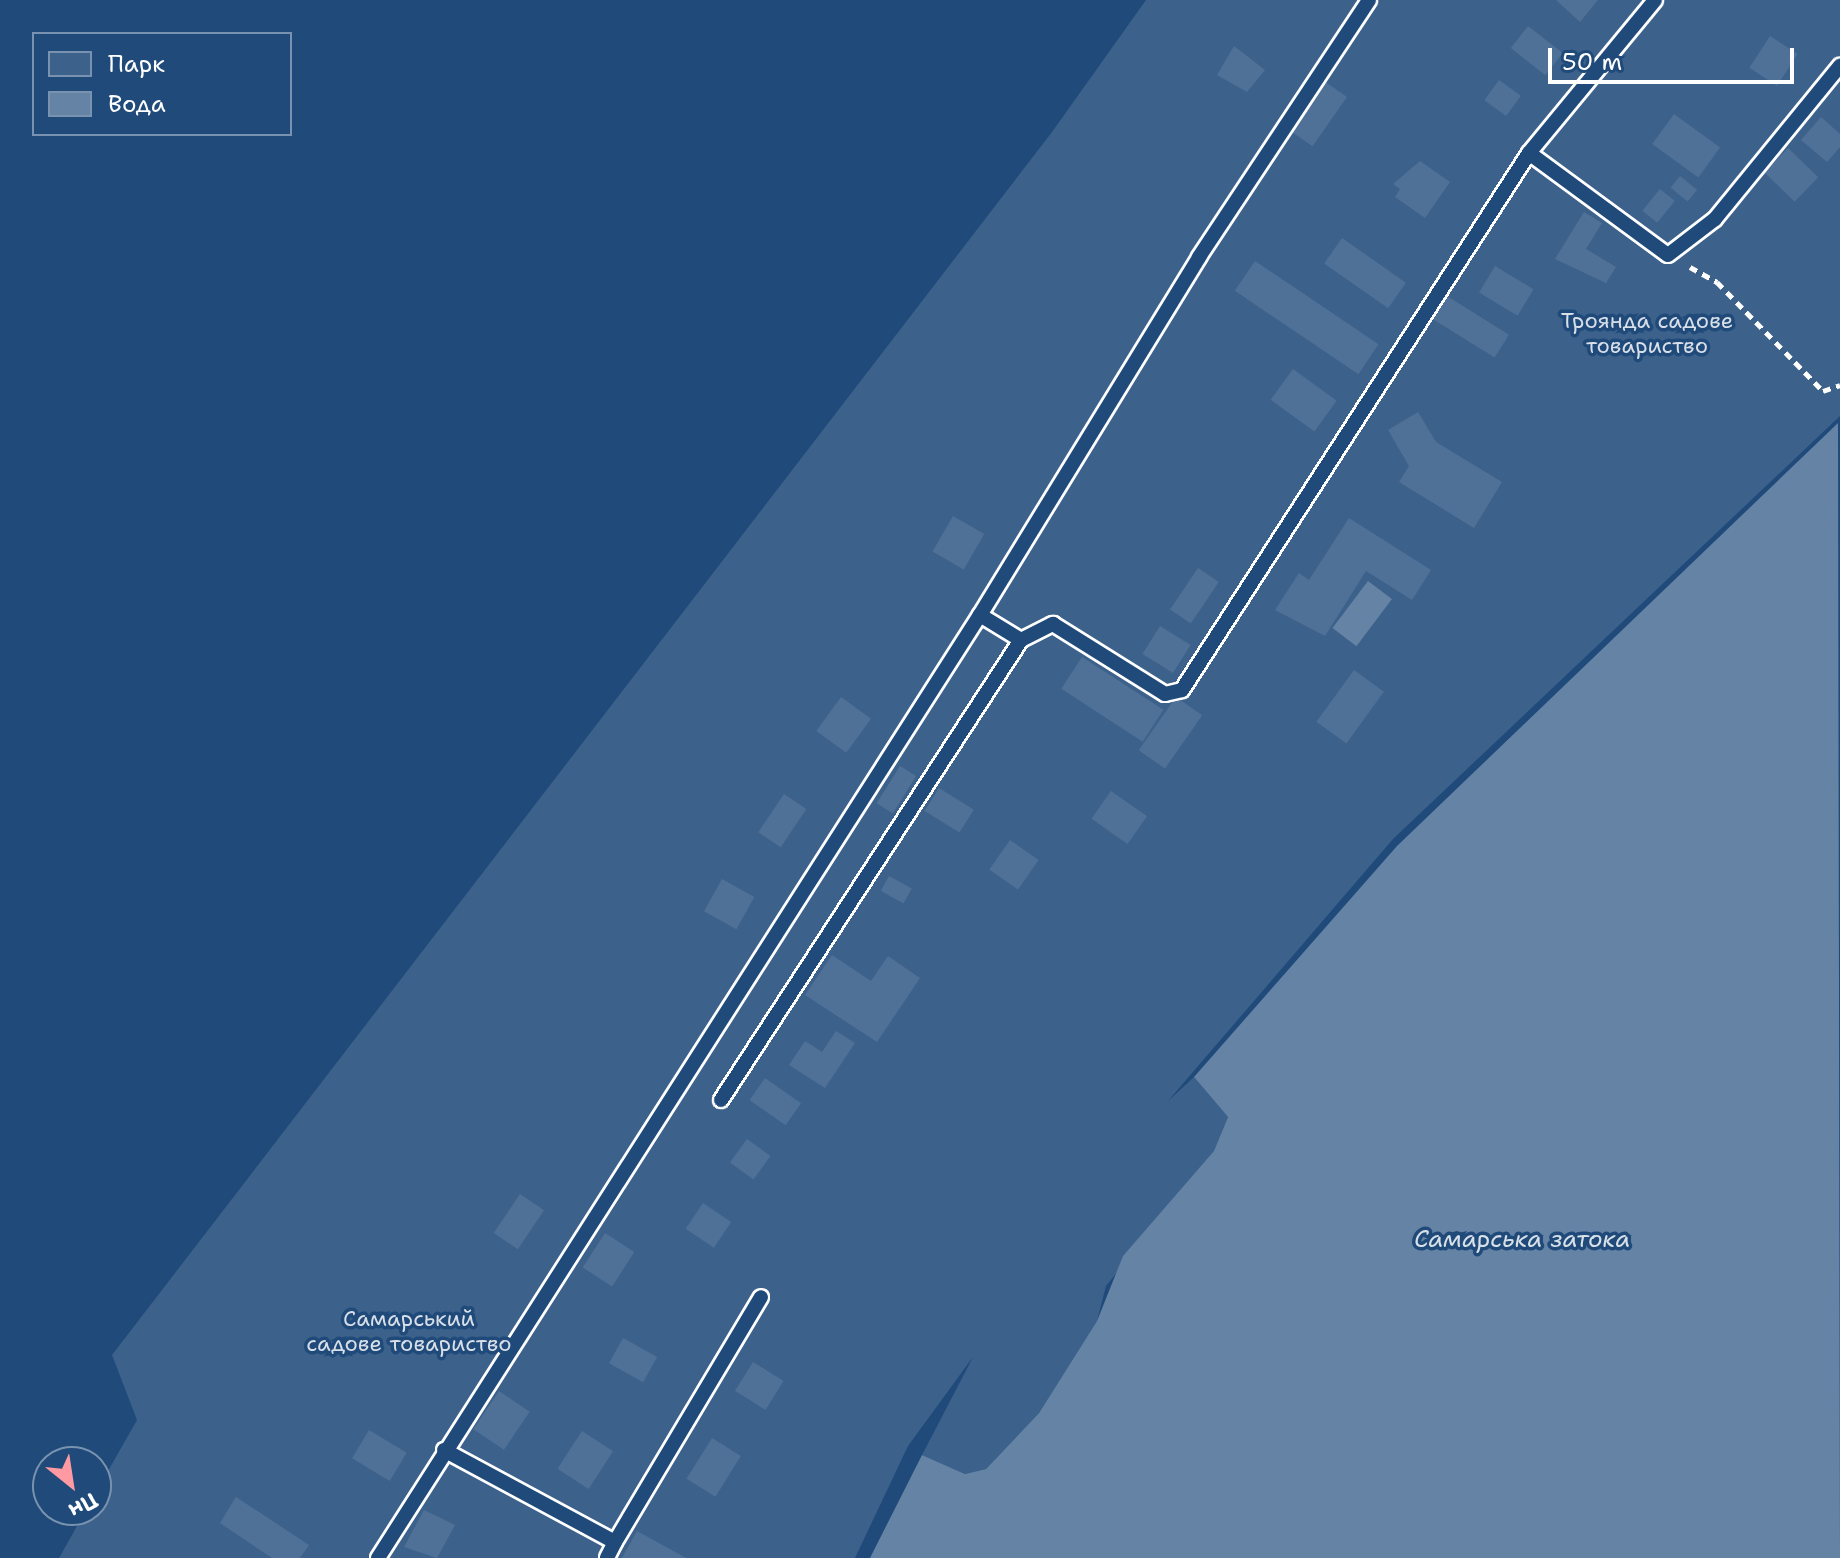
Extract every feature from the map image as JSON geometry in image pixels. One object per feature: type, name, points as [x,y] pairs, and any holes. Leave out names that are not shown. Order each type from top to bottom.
[{"type":"lane","points":[[378,1558],[444,1450],[980,615],[1207,244],[1369,0]]},
{"type":"lane","points":[[721,1100],[1021,640],[1053,624],[1165,694],[1182,690],[1529,153],[1655,0]]},
{"type":"lane","points":[[1529,153],[1668,255],[1715,219],[1840,66]]},
{"type":"lane","points":[[980,615],[1021,640]]},
{"type":"lane","points":[[607,1558],[761,1297]]},
{"type":"lane","points":[[444,1450],[615,1542]]},
{"type":"path","points":[[1668,255],[1717,282],[1823,391],[1840,385]]},
{"type":"green space","points":[[1146,0],[1840,0],[1840,416],[1393,839],[1168,1101],[1194,1077],[1228,1117],[1214,1152],[1106,1286],[1097,1321],[1039,1413],[986,1469],[965,1474],[922,1455],[973,1357],[908,1446],[855,1558],[59,1558],[77,1526],[112,1526],[112,1464],[137,1420],[112,1355],[1052,132]]},
{"type":"water","name":"Самарська затока","points":[[1838,423],[1840,1558],[870,1558],[922,1455],[965,1474],[986,1469],[1039,1413],[1097,1321],[1123,1256],[1214,1151],[1228,1117],[1194,1077],[1397,846]]},
{"type":"water","points":[[1368,581],[1392,599],[1356,646],[1332,628]]},
{"type":"building","points":[[1556,0],[1598,0],[1580,22]]},
{"type":"building","points":[[1528,26],[1563,53],[1545,75],[1511,48]]},
{"type":"building","points":[[1770,36],[1798,54],[1777,86],[1749,68]]},
{"type":"building","points":[[1234,46],[1265,70],[1247,92],[1217,75]]},
{"type":"building","points":[[1499,80],[1521,96],[1506,116],[1484,100]]},
{"type":"building","points":[[1324,81],[1347,97],[1313,146],[1290,130]]},
{"type":"building","points":[[1674,114],[1720,148],[1698,177],[1652,144]]},
{"type":"building","points":[[1821,117],[1840,134],[1840,147],[1827,162],[1801,140]]},
{"type":"building","points":[[1788,148],[1818,177],[1795,202],[1764,172]]},
{"type":"building","points":[[1420,161],[1450,182],[1425,218],[1395,197],[1400,189],[1393,184]]},
{"type":"building","points":[[1680,176],[1697,190],[1688,202],[1671,188]]},
{"type":"building","points":[[1660,189],[1675,201],[1657,223],[1642,211]]},
{"type":"building","points":[[1584,212],[1602,223],[1586,249],[1616,267],[1606,283],[1555,259]]},
{"type":"building","points":[[1342,238],[1406,283],[1388,308],[1324,263]]},
{"type":"building","points":[[1255,261],[1379,344],[1358,374],[1235,291]]},
{"type":"building","points":[[1495,266],[1534,289],[1518,316],[1479,293]]},
{"type":"building","points":[[1447,296],[1509,335],[1495,358],[1433,319]]},
{"type":"building","points":[[1293,369],[1337,401],[1314,431],[1271,400]]},
{"type":"building","points":[[1418,412],[1436,442],[1502,482],[1474,528],[1399,482],[1409,466],[1388,430]]},
{"type":"building","points":[[953,516],[984,534],[964,570],[932,552]]},
{"type":"building","points":[[1349,518],[1431,570],[1412,600],[1366,571],[1325,636],[1275,610],[1299,573],[1309,580]]},
{"type":"building","points":[[1198,568],[1219,582],[1191,623],[1170,609]]},
{"type":"building","points":[[1160,626],[1191,645],[1173,673],[1143,654]]},
{"type":"building","points":[[1082,657],[1163,710],[1143,742],[1061,689]]},
{"type":"building","points":[[1354,670],[1384,692],[1346,744],[1316,722]]},
{"type":"building","points":[[841,697],[871,719],[846,753],[816,731]]},
{"type":"building","points":[[1176,697],[1202,715],[1165,769],[1139,750]]},
{"type":"building","points":[[900,766],[916,776],[893,813],[877,803]]},
{"type":"building","points":[[939,788],[974,810],[959,833],[925,811]]},
{"type":"building","points":[[1111,791],[1147,816],[1128,844],[1091,819]]},
{"type":"building","points":[[784,794],[806,809],[781,847],[758,832]]},
{"type":"building","points":[[1010,840],[1039,860],[1018,890],[989,869]]},
{"type":"building","points":[[889,876],[912,889],[903,903],[881,891]]},
{"type":"building","points":[[722,879],[754,897],[736,929],[704,911]]},
{"type":"building","points":[[832,955],[871,981],[888,956],[920,978],[877,1042],[805,995]]},
{"type":"building","points":[[836,1031],[855,1043],[825,1088],[789,1065],[805,1041],[822,1052]]},
{"type":"building","points":[[765,1078],[801,1103],[786,1125],[750,1100]]},
{"type":"building","points":[[747,1139],[770,1156],[753,1180],[730,1162]]},
{"type":"building","points":[[520,1194],[544,1210],[518,1249],[494,1233]]},
{"type":"building","points":[[703,1203],[731,1222],[714,1248],[686,1229]]},
{"type":"building","points":[[605,1233],[634,1252],[612,1286],[583,1267]]},
{"type":"building","points":[[623,1338],[657,1357],[643,1382],[609,1363]]},
{"type":"building","points":[[753,1362],[784,1381],[766,1410],[735,1391]]},
{"type":"building","points":[[499,1391],[530,1412],[504,1450],[473,1429]]},
{"type":"building","points":[[369,1430],[407,1453],[390,1481],[352,1458]]},
{"type":"building","points":[[582,1431],[613,1451],[589,1489],[557,1469]]},
{"type":"building","points":[[712,1438],[741,1456],[715,1497],[687,1479]]},
{"type":"building","points":[[236,1497],[309,1545],[300,1558],[272,1558],[220,1523]]},
{"type":"building","points":[[424,1510],[455,1525],[437,1558],[404,1547]]},
{"type":"building","points":[[637,1531],[686,1558],[622,1558]]},
{"type":"park label","name":"Троянда садове товариство","points":[[1647,332]]},
{"type":"park label","name":"Самарський садове товариство","points":[[409,1330]]}]
